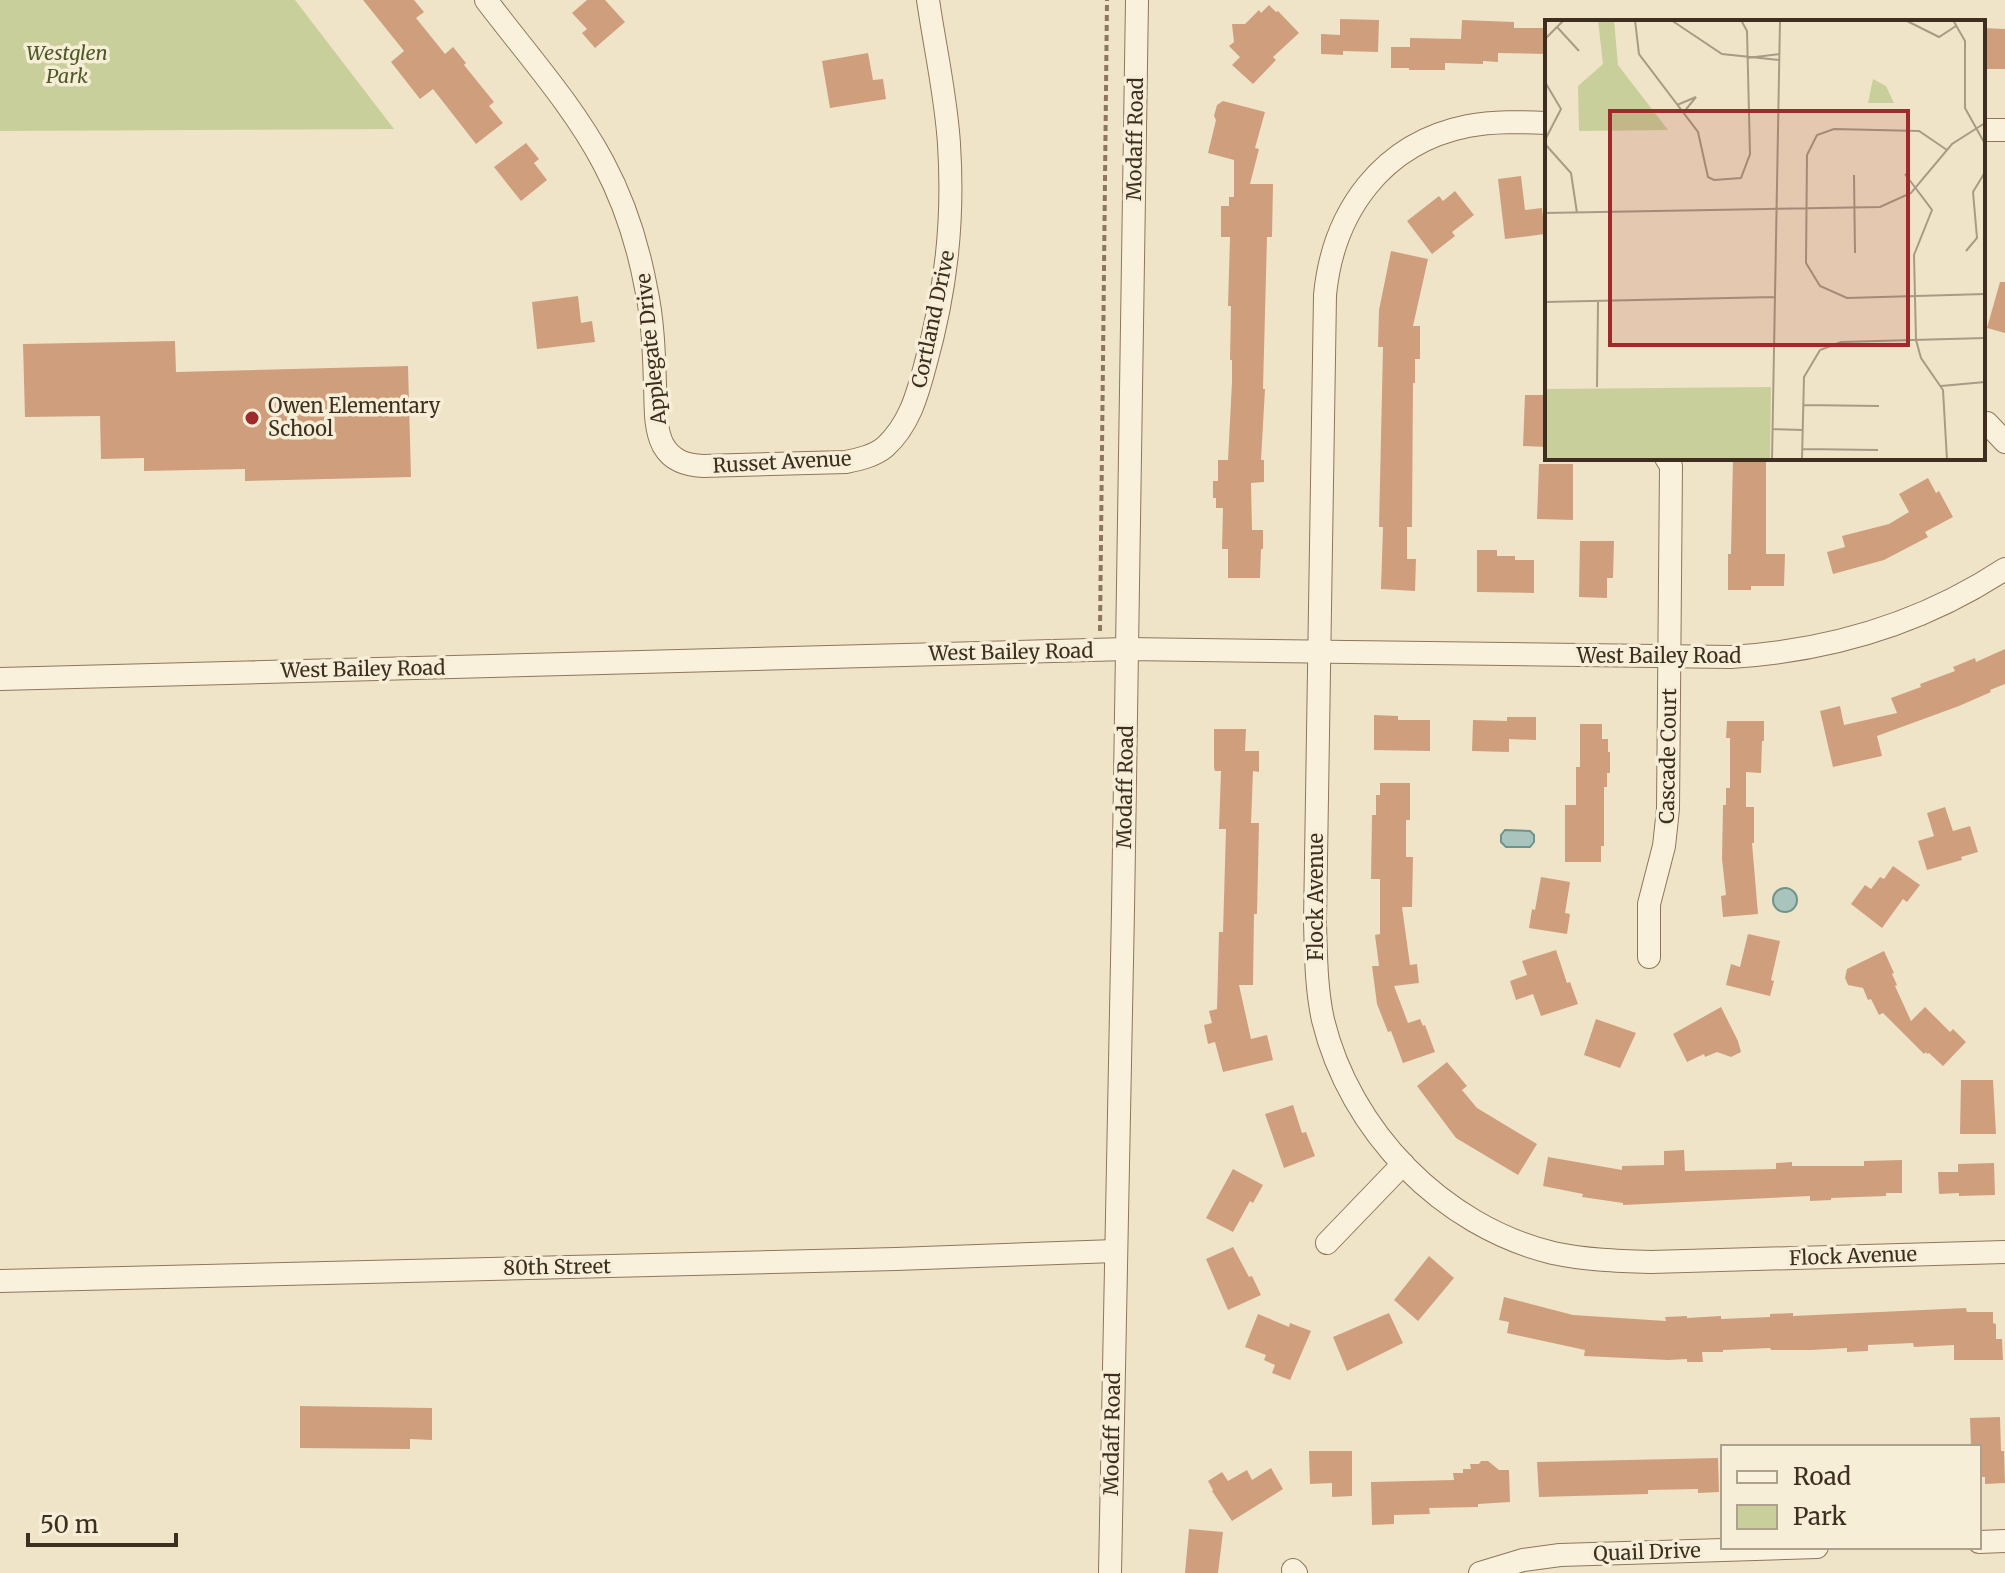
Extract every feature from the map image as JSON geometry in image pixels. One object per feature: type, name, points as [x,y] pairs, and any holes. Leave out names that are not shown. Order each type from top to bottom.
[{"type":"street","name":"Cortland Drive","points":[[892,440],[914,404],[934,333],[949,253],[949,143],[928,0]]},
{"type":"street","name":"Modaff Road","points":[[1110,1573],[1137,0]]},
{"type":"street","name":"Applegate Drive","points":[[498,4],[575,117],[605,164],[615,187],[640,257],[649,301],[657,424],[662,443],[669,454]]},
{"type":"street","name":"Flock Avenue","points":[[1545,123],[1464,127],[1438,136],[1395,158],[1375,177],[1345,217],[1333,247],[1325,295],[1315,922],[1316,975],[1323,1020],[1337,1063],[1364,1114],[1391,1152],[1441,1199],[1507,1237],[1552,1252],[1599,1261],[1651,1262],[2005,1252]]},
{"type":"street","points":[[1987,423],[2005,442]]},
{"type":"street","name":"Russet Avenue","points":[[669,454],[690,466],[846,462],[871,455],[892,440]]},
{"type":"street","name":"Cascade Court","points":[[1649,957],[1649,904],[1667,827],[1671,466],[1667,460]]},
{"type":"street","name":"West Bailey Road","points":[[0,679],[1127,649],[1670,658],[1756,656],[1807,649],[1883,629],[1935,608],[2005,569]]},
{"type":"street","points":[[1327,1243],[1403,1164]]},
{"type":"street","name":"80th Street","points":[[0,1281],[1115,1251]]},
{"type":"street","points":[[1981,1542],[2005,1541]]},
{"type":"street","name":"Quail Drive","points":[[1480,1573],[1523,1560],[1560,1555],[1753,1549]]},
{"type":"path","points":[[1100,650],[1107,0]]},
{"type":"green space","name":"Westglen Park","points":[[0,0],[295,0],[394,129],[0,131]]},
{"type":"water","points":[[1505,830],[1530,831],[1534,842],[1530,847],[1506,847],[1501,842]]},
{"type":"water","points":[[1785,888],[1793,892],[1797,900],[1793,908],[1785,912],[1777,908],[1773,900],[1777,892]]},
{"type":"building","points":[[363,0],[414,0],[424,12],[416,18],[445,54],[453,47],[494,102],[489,106],[503,123],[476,144],[433,89],[420,99],[391,62],[404,51]]},
{"type":"building","points":[[587,0],[605,0],[625,22],[595,48],[582,33],[587,29],[572,13]]},
{"type":"building","points":[[1269,5],[1299,33],[1273,57],[1276,60],[1253,84],[1232,65],[1240,57],[1229,46],[1234,42],[1232,24],[1245,24]]},
{"type":"building","points":[[1340,19],[1379,20],[1378,52],[1321,54],[1321,34],[1340,35]]},
{"type":"building","points":[[1462,20],[1514,22],[1514,28],[1545,28],[1545,54],[1498,53],[1498,62],[1445,63],[1445,70],[1391,68],[1391,47],[1410,47],[1410,38],[1461,39]]},
{"type":"building","points":[[1985,28],[2005,29],[2005,69],[1985,69]]},
{"type":"building","points":[[868,53],[873,80],[883,79],[886,99],[830,108],[822,61]]},
{"type":"building","points":[[1223,101],[1265,112],[1255,148],[1259,149],[1250,184],[1273,184],[1272,237],[1267,237],[1261,460],[1264,460],[1264,482],[1251,483],[1252,530],[1263,530],[1260,578],[1228,578],[1228,549],[1222,549],[1223,508],[1216,508],[1216,498],[1213,498],[1213,481],[1218,481],[1218,460],[1228,460],[1232,382],[1231,306],[1228,306],[1230,237],[1221,237],[1221,206],[1229,206],[1229,197],[1234,197],[1234,160],[1208,153],[1217,105]]},
{"type":"building","points":[[526,143],[539,159],[534,163],[547,180],[521,201],[494,167]]},
{"type":"building","points":[[1521,176],[1525,210],[1542,208],[1545,234],[1505,239],[1498,179]]},
{"type":"building","points":[[1455,191],[1474,215],[1452,232],[1455,236],[1432,254],[1407,221],[1439,196],[1443,201]]},
{"type":"building","points":[[1391,251],[1428,259],[1413,326],[1420,326],[1420,359],[1415,359],[1413,383],[1412,527],[1407,527],[1407,559],[1416,559],[1415,591],[1381,589],[1383,527],[1379,527],[1383,347],[1378,347],[1379,310]]},
{"type":"building","points":[[2000,282],[2005,282],[2005,333],[1987,328]]},
{"type":"building","points":[[578,296],[581,323],[592,321],[595,342],[537,349],[532,302]]},
{"type":"building","points":[[175,341],[176,372],[408,366],[411,477],[245,481],[245,469],[144,471],[144,458],[101,459],[100,416],[25,417],[23,344]]},
{"type":"building","points":[[1525,395],[1545,395],[1545,447],[1523,446]]},
{"type":"building","points":[[1733,460],[1766,460],[1766,554],[1785,554],[1784,586],[1728,590],[1728,554],[1731,554]]},
{"type":"building","points":[[1539,464],[1573,464],[1573,520],[1537,519]]},
{"type":"building","points":[[1928,478],[1953,517],[1925,532],[1928,537],[1884,560],[1833,574],[1827,552],[1845,547],[1842,536],[1889,524],[1909,512],[1899,494]]},
{"type":"building","points":[[1580,541],[1614,541],[1613,578],[1607,578],[1607,598],[1579,597]]},
{"type":"building","points":[[1477,550],[1497,550],[1497,556],[1534,560],[1534,593],[1477,592]]},
{"type":"building","points":[[2005,649],[2005,684],[1959,706],[1877,736],[1882,756],[1833,767],[1820,711],[1840,706],[1844,725],[1897,713],[1891,698],[1955,671],[1953,667],[1975,658],[1976,662]]},
{"type":"building","points":[[1374,715],[1398,716],[1398,720],[1430,720],[1430,751],[1374,750]]},
{"type":"building","points":[[1507,717],[1536,717],[1536,740],[1509,739],[1509,752],[1472,751],[1473,720],[1507,721]]},
{"type":"building","points":[[1727,721],[1764,721],[1764,741],[1761,773],[1746,772],[1746,807],[1754,807],[1752,843],[1758,914],[1723,917],[1721,896],[1726,895],[1722,859],[1723,805],[1726,805],[1726,788],[1730,788]]},
{"type":"building","points":[[1580,724],[1602,724],[1602,739],[1608,739],[1610,752],[1610,773],[1607,773],[1607,787],[1604,787],[1601,862],[1565,862],[1565,805],[1576,805]]},
{"type":"building","points":[[1214,729],[1246,729],[1245,751],[1259,751],[1259,772],[1253,771],[1251,823],[1259,823],[1253,985],[1239,985],[1251,1039],[1267,1035],[1273,1060],[1223,1072],[1215,1042],[1208,1044],[1204,1025],[1212,1023],[1209,1011],[1217,1009],[1219,932],[1223,932],[1226,829],[1219,829],[1221,771],[1215,771],[1214,767]]},
{"type":"building","points":[[1380,783],[1410,783],[1406,857],[1413,857],[1412,907],[1402,907],[1410,965],[1417,964],[1419,983],[1394,986],[1408,1023],[1420,1019],[1435,1052],[1403,1063],[1377,1004],[1372,966],[1379,966],[1375,935],[1380,934],[1380,879],[1371,879],[1372,815],[1376,815],[1376,795],[1380,795]]},
{"type":"building","points":[[1945,807],[1953,831],[1970,826],[1978,852],[1927,870],[1918,841],[1934,836],[1927,813]]},
{"type":"building","points":[[1893,866],[1920,885],[1907,902],[1903,899],[1882,928],[1851,904],[1865,885],[1871,889],[1880,877],[1884,879]]},
{"type":"building","points":[[1541,877],[1570,882],[1565,913],[1570,914],[1567,934],[1529,928]]},
{"type":"building","points":[[1748,934],[1780,941],[1770,996],[1726,985],[1731,964],[1740,967]]},
{"type":"building","points":[[1556,950],[1578,1004],[1541,1016],[1533,994],[1516,1000],[1510,981],[1527,975],[1522,961]]},
{"type":"building","points":[[1884,951],[1911,1021],[1925,1007],[1950,1032],[1953,1029],[1966,1042],[1943,1066],[1929,1053],[1924,1054],[1883,1013],[1879,1015],[1863,988],[1848,985],[1845,978],[1847,969]]},
{"type":"building","points":[[1721,1007],[1741,1052],[1731,1057],[1717,1052],[1705,1057],[1704,1054],[1687,1062],[1673,1034]]},
{"type":"building","points":[[1596,1019],[1636,1033],[1620,1068],[1584,1055]]},
{"type":"building","points":[[1447,1062],[1467,1086],[1462,1090],[1477,1108],[1537,1144],[1518,1175],[1456,1138],[1417,1086]]},
{"type":"building","points":[[1961,1080],[1993,1080],[1996,1134],[1960,1134]]},
{"type":"building","points":[[1293,1105],[1302,1133],[1306,1132],[1315,1156],[1284,1168],[1265,1114]]},
{"type":"building","points":[[1684,1150],[1685,1171],[1776,1169],[1776,1163],[1792,1162],[1792,1166],[1864,1166],[1864,1161],[1902,1160],[1902,1193],[1810,1201],[1810,1196],[1623,1205],[1543,1186],[1548,1157],[1622,1170],[1622,1166],[1664,1165],[1664,1151]]},
{"type":"building","points":[[1994,1163],[1995,1195],[1939,1194],[1938,1172],[1958,1172],[1958,1164]]},
{"type":"building","points":[[1233,1169],[1263,1185],[1233,1232],[1206,1218]]},
{"type":"building","points":[[1233,1247],[1261,1295],[1228,1310],[1206,1259]]},
{"type":"building","points":[[1429,1256],[1454,1278],[1418,1321],[1394,1300]]},
{"type":"building","points":[[1504,1297],[1573,1315],[1666,1321],[1665,1317],[1721,1316],[1721,1319],[1770,1317],[1770,1314],[1793,1313],[1793,1316],[1966,1308],[1967,1312],[1993,1312],[1996,1339],[2002,1339],[2003,1360],[1954,1360],[1954,1345],[1914,1347],[1913,1343],[1868,1345],[1868,1351],[1847,1352],[1847,1348],[1723,1350],[1702,1352],[1703,1362],[1584,1356],[1585,1350],[1507,1333],[1509,1322],[1499,1320]]},
{"type":"building","points":[[1389,1313],[1403,1343],[1347,1371],[1333,1337]]},
{"type":"building","points":[[1258,1314],[1289,1327],[1290,1323],[1311,1331],[1290,1380],[1272,1373],[1275,1365],[1264,1360],[1266,1355],[1245,1347]]},
{"type":"building","points":[[300,1406],[432,1408],[432,1440],[410,1439],[410,1449],[300,1448]]},
{"type":"building","points":[[2000,1417],[2005,1483],[1985,1484],[1985,1477],[1981,1477],[1981,1445],[1971,1445],[1970,1418]]},
{"type":"building","points":[[1309,1451],[1352,1451],[1352,1496],[1332,1497],[1332,1483],[1310,1484]]},
{"type":"building","points":[[1718,1458],[1719,1492],[1698,1493],[1698,1489],[1648,1490],[1648,1494],[1539,1497],[1537,1462]]},
{"type":"building","points":[[1488,1461],[1499,1470],[1509,1470],[1510,1502],[1478,1504],[1478,1507],[1429,1508],[1430,1514],[1394,1515],[1394,1524],[1372,1525],[1371,1482],[1454,1480],[1453,1473],[1463,1473],[1463,1469],[1471,1469],[1470,1464]]},
{"type":"building","points":[[1271,1468],[1283,1489],[1232,1521],[1208,1481],[1222,1472],[1228,1481],[1247,1470],[1252,1480]]},
{"type":"building","points":[[1189,1529],[1223,1532],[1218,1573],[1185,1573]]},
{"type":"place","name":"Owen Elementary School","points":[[252,418]]}]
